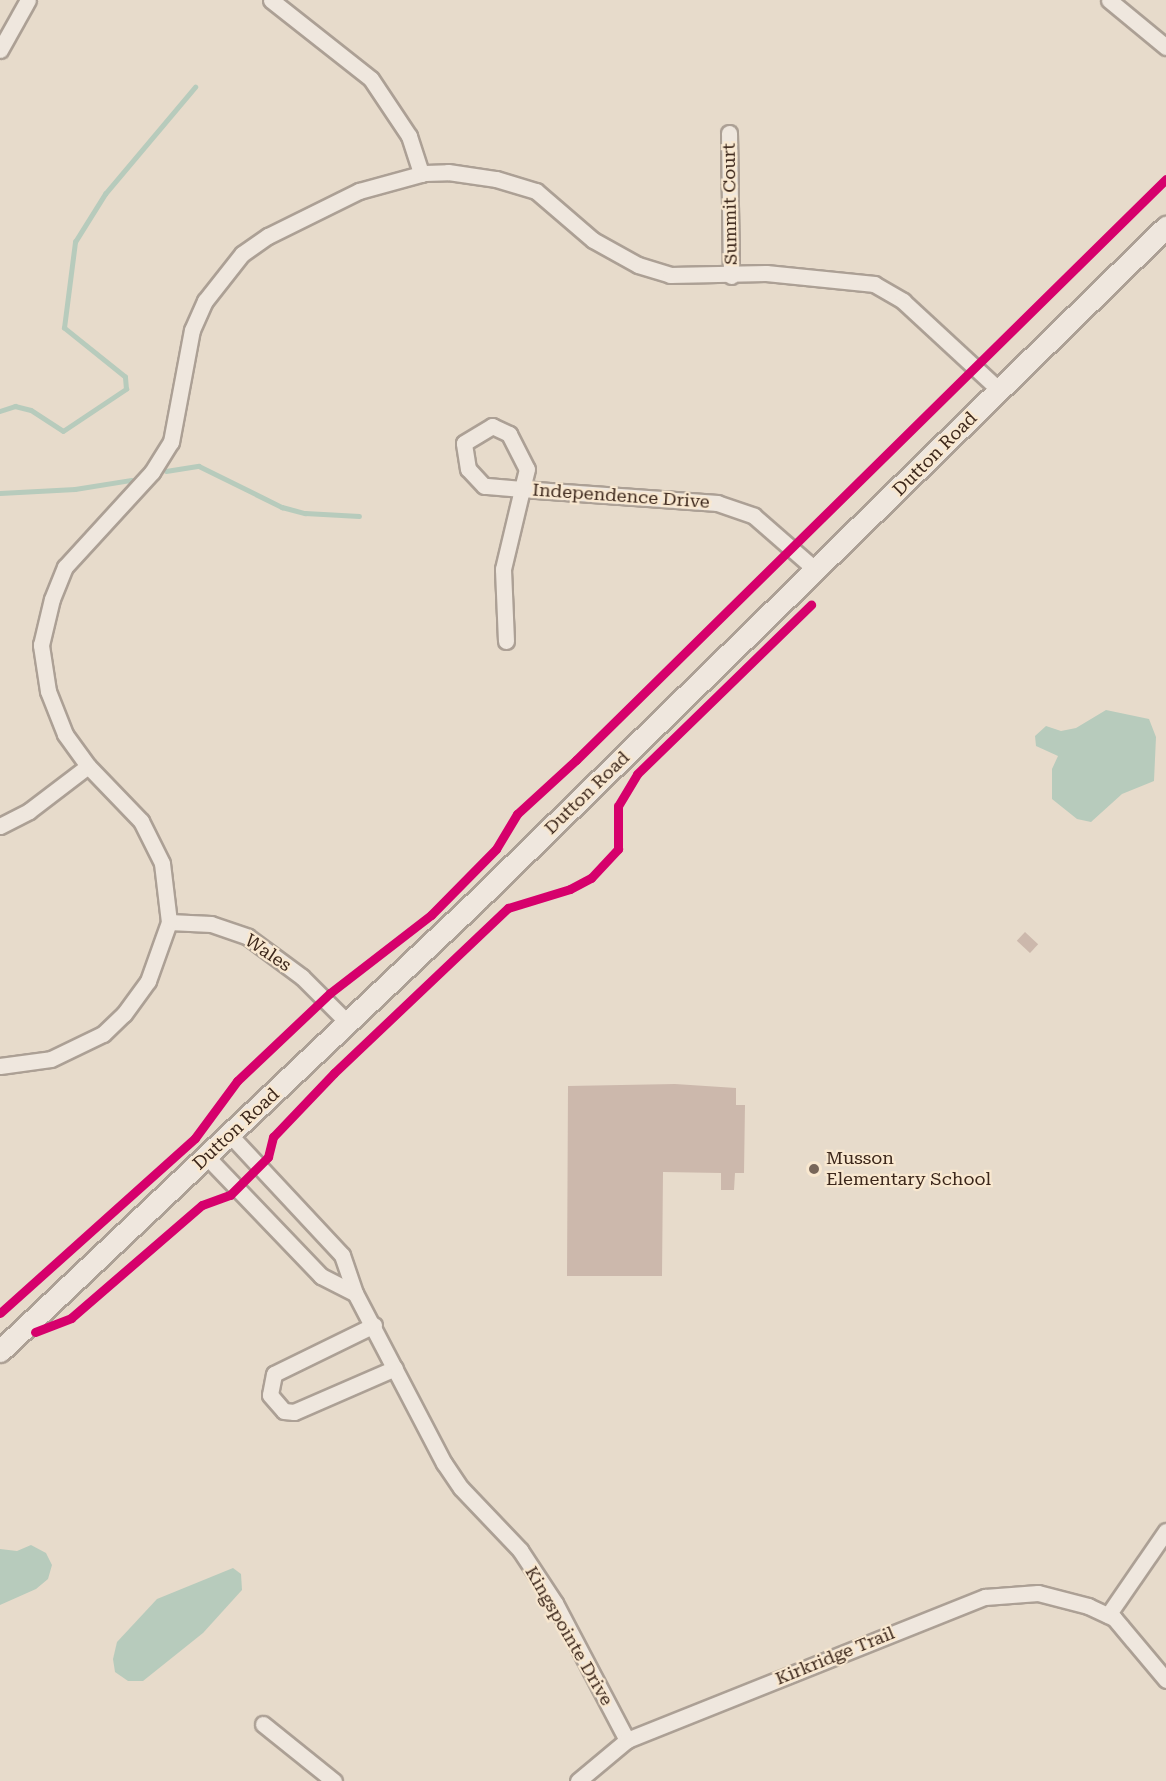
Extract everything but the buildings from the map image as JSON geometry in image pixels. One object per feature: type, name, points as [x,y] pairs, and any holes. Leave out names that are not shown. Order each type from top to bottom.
[{"type":"street","points":[[0,50],[28,0]]},
{"type":"street","points":[[272,0],[372,79],[409,136],[421,174]]},
{"type":"street","points":[[1109,0],[1166,47]]},
{"type":"street","name":"Summit Court","points":[[729,133],[731,276]]},
{"type":"street","points":[[0,1066],[51,1059],[104,1034],[124,1014],[148,981],[169,921],[162,863],[141,821],[88,766],[65,734],[48,691],[41,645],[51,599],[65,567],[152,472],[171,442],[192,330],[206,301],[242,254],[268,236],[359,191],[421,174],[448,171],[514,184],[536,191],[593,240],[638,265],[670,275],[824,276],[874,284],[903,301],[999,390]]},
{"type":"street","name":"Dutton Road","points":[[0,1351],[348,1023],[1166,227]]},
{"type":"street","points":[[492,426],[509,434],[526,469],[522,489],[484,486],[468,469],[464,443],[492,426]]},
{"type":"street","name":"Independence Drive","points":[[506,641],[503,569],[522,489],[717,502],[754,516],[816,570]]},
{"type":"street","points":[[0,826],[29,811],[88,766]]},
{"type":"street","name":"Wales","points":[[169,921],[211,924],[248,937],[295,971],[348,1023]]},
{"type":"street","name":"Kingspointe Drive","points":[[230,1135],[342,1256],[355,1293],[374,1324],[450,1472],[520,1550],[555,1603],[627,1740]]},
{"type":"street","points":[[207,1157],[321,1276],[355,1293]]},
{"type":"street","points":[[374,1324],[274,1374],[269,1383],[270,1395],[284,1411],[294,1412],[395,1368]]},
{"type":"street","points":[[1166,1532],[1108,1615],[1132,1637],[1166,1680]]},
{"type":"street","name":"Kirkridge Trail","points":[[578,1781],[627,1740],[985,1597],[1038,1593],[1088,1606],[1108,1615]]},
{"type":"street","points":[[263,1724],[334,1781]]},
{"type":"shaded area","points":[[1106,710],[1149,719],[1156,737],[1154,781],[1122,794],[1091,822],[1077,819],[1052,799],[1052,769],[1058,756],[1036,746],[1035,736],[1046,726],[1061,731],[1076,728]]},
{"type":"shaded area","points":[[31,1545],[46,1553],[52,1565],[48,1579],[36,1589],[0,1605],[0,1549],[17,1551]]},
{"type":"shaded area","points":[[233,1568],[241,1574],[242,1590],[203,1633],[143,1681],[128,1681],[115,1672],[113,1659],[117,1642],[157,1599]]},
{"type":"waterway","points":[[0,411],[15,406],[31,410],[63,431],[126,389],[125,377],[64,328],[75,242],[105,194],[195,87]]},
{"type":"waterway","points":[[166,471],[199,466],[282,507],[305,513],[359,516]]},
{"type":"waterway","points":[[0,493],[75,489],[131,480]]},
{"type":"cycle path","points":[[0,1313],[195,1138],[237,1081],[330,993],[431,915],[496,849],[517,814],[576,760],[1166,179]]},
{"type":"cycle path","points":[[35,1332],[71,1318],[202,1205],[230,1195],[268,1157],[273,1137],[334,1073],[508,908],[570,889],[591,878],[618,849],[618,806],[637,774],[811,605]]},
{"type":"place","name":"Musson Elementary School","points":[[814,1169]]}]
